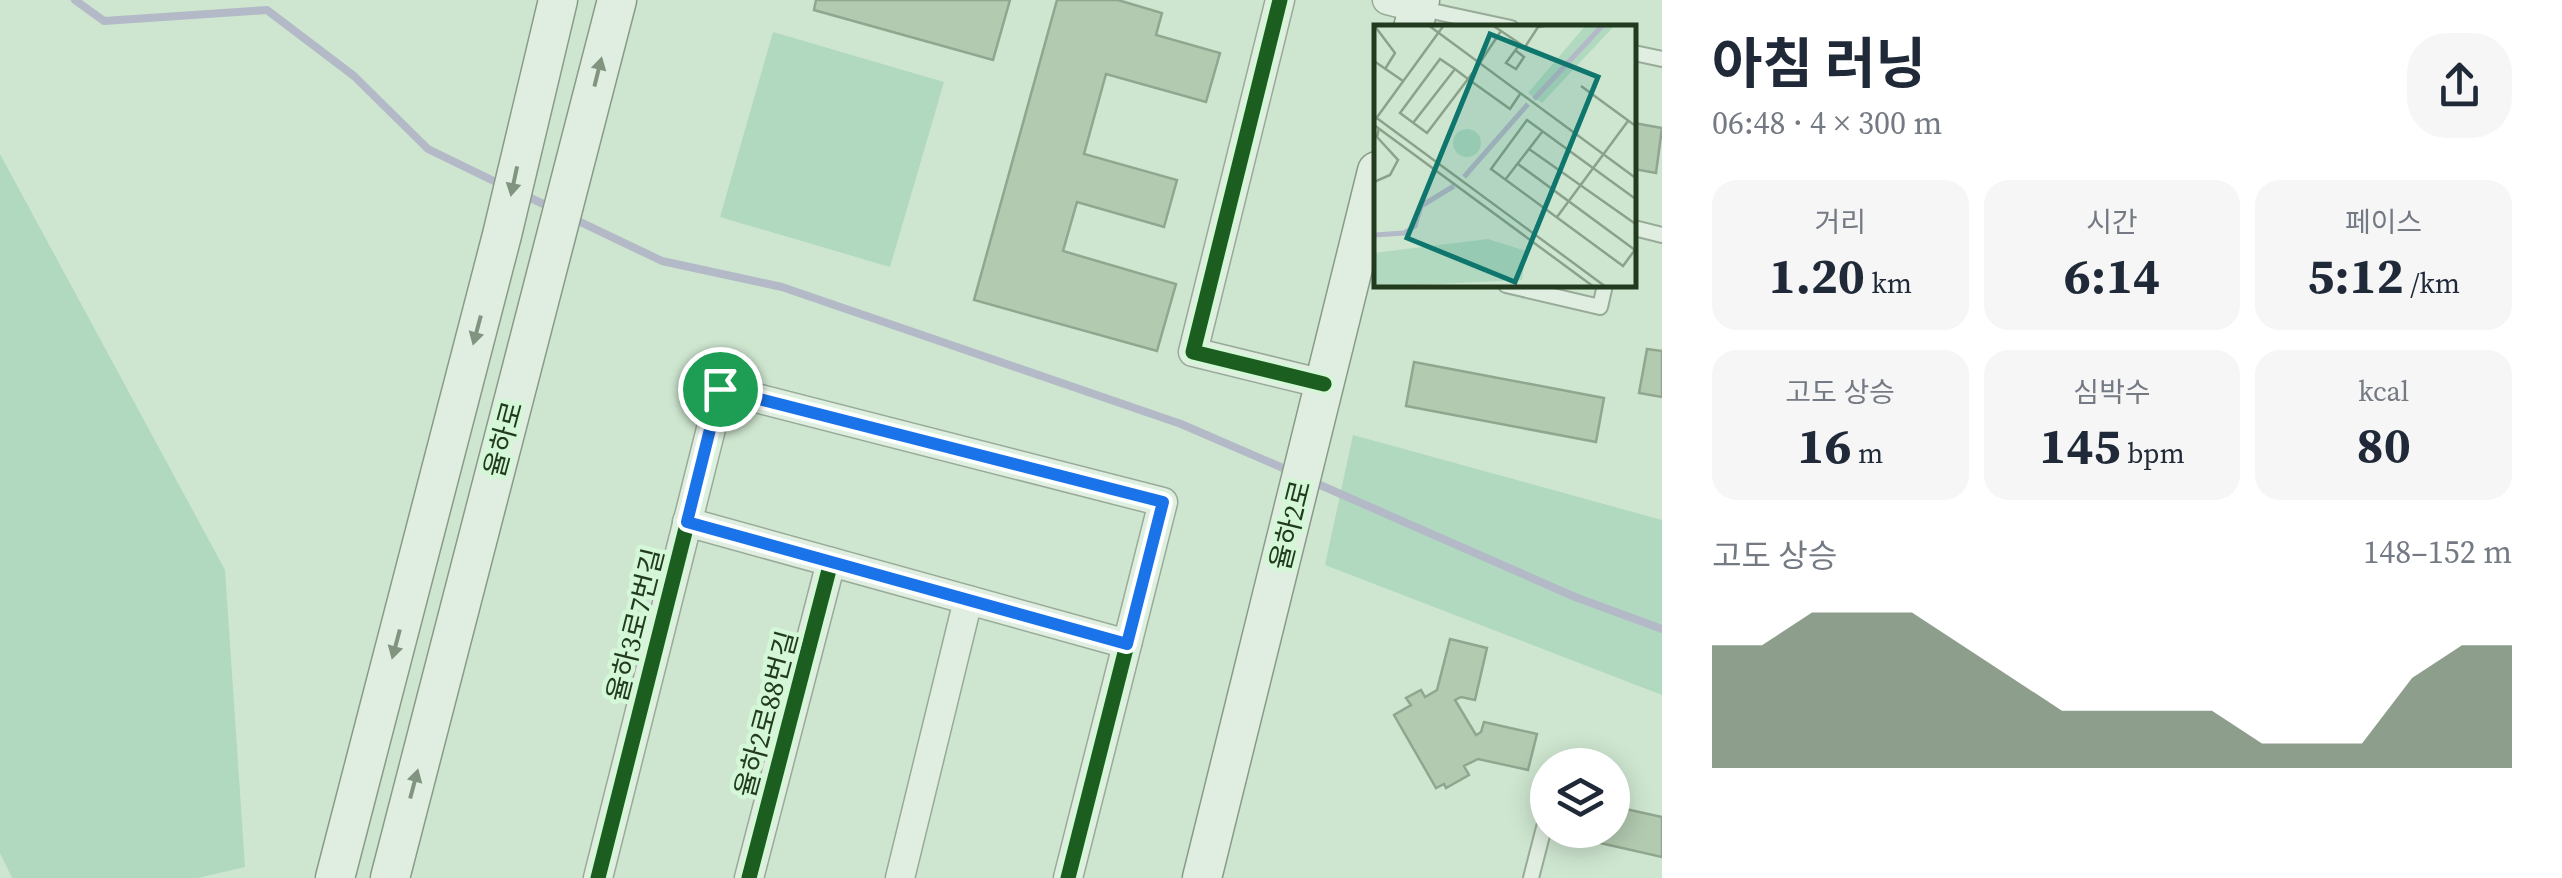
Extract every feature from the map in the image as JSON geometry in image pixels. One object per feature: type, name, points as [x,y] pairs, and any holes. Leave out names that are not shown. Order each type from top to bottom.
[{"type":"main road","name":"율하로","points":[[335,878],[502,236],[558,0]]},
{"type":"main road","name":"율하로","points":[[390,878],[616,0]]},
{"type":"main road","name":"율하2로","points":[[1202,878],[1374,183]]},
{"type":"street","points":[[1280,0],[1193,352],[1324,384]]},
{"type":"street","name":"율하3로7번길","points":[[598,878],[720,389],[1163,502],[1068,878]]},
{"type":"street","points":[[687,522],[1127,644]]},
{"type":"street","name":"율하2로88번길","points":[[749,878],[832,562]]},
{"type":"street","points":[[900,878],[968,600]]},
{"type":"lane","points":[[1409,9],[1494,25]]},
{"type":"lane","points":[[1637,54],[1662,59]]},
{"type":"lane","points":[[1637,229],[1662,234]]},
{"type":"lane","points":[[1518,288],[1600,308],[1604,288]]},
{"type":"lane","points":[[1531,878],[1539,848]]},
{"type":"green space","points":[[773,32],[944,82],[890,267],[720,217]]},
{"type":"green space","points":[[0,154],[225,570],[245,867],[198,878],[12,878],[0,853]]},
{"type":"green space","points":[[1353,435],[1662,520],[1662,695],[1325,565]]},
{"type":"building","points":[[816,0],[1010,0],[993,60],[814,10]]},
{"type":"building","points":[[1057,0],[1118,0],[1162,13],[1156,35],[1220,53],[1206,102],[1106,74],[1084,154],[1177,180],[1164,227],[1077,202],[1063,251],[1176,284],[1157,351],[974,300]]},
{"type":"building","points":[[1637,124],[1662,128],[1656,173],[1637,170]]},
{"type":"building","points":[[1647,349],[1662,351],[1662,397],[1639,393]]},
{"type":"building","points":[[1414,362],[1604,398],[1596,442],[1406,406]]},
{"type":"building","points":[[1450,639],[1487,648],[1475,700],[1455,700],[1476,735],[1484,722],[1537,734],[1534,748],[1530,748],[1528,770],[1478,759],[1464,766],[1469,775],[1446,788],[1444,784],[1436,788],[1394,715],[1411,705],[1406,698],[1421,690],[1425,697],[1437,690]]},
{"type":"building","points":[[1630,810],[1662,817],[1662,857],[1622,848],[1630,848]]},
{"type":"waterway","points":[[75,0],[104,21],[267,10],[354,76],[428,149],[502,185]]},
{"type":"waterway","points":[[524,195],[552,208]]},
{"type":"waterway","points":[[574,219],[662,261],[782,287],[1181,424],[1290,471]]},
{"type":"waterway","points":[[1311,481],[1575,597],[1662,629]]},
{"type":"cycle path","points":[[1280,0],[1193,352],[1324,384]]},
{"type":"cycle path","points":[[598,878],[721,389],[1163,502],[1068,878]]},
{"type":"cycle path","points":[[749,878],[831,562]]},
{"type":"route","points":[[720,389],[1163,502],[1127,644],[687,522],[720,389]]}]
